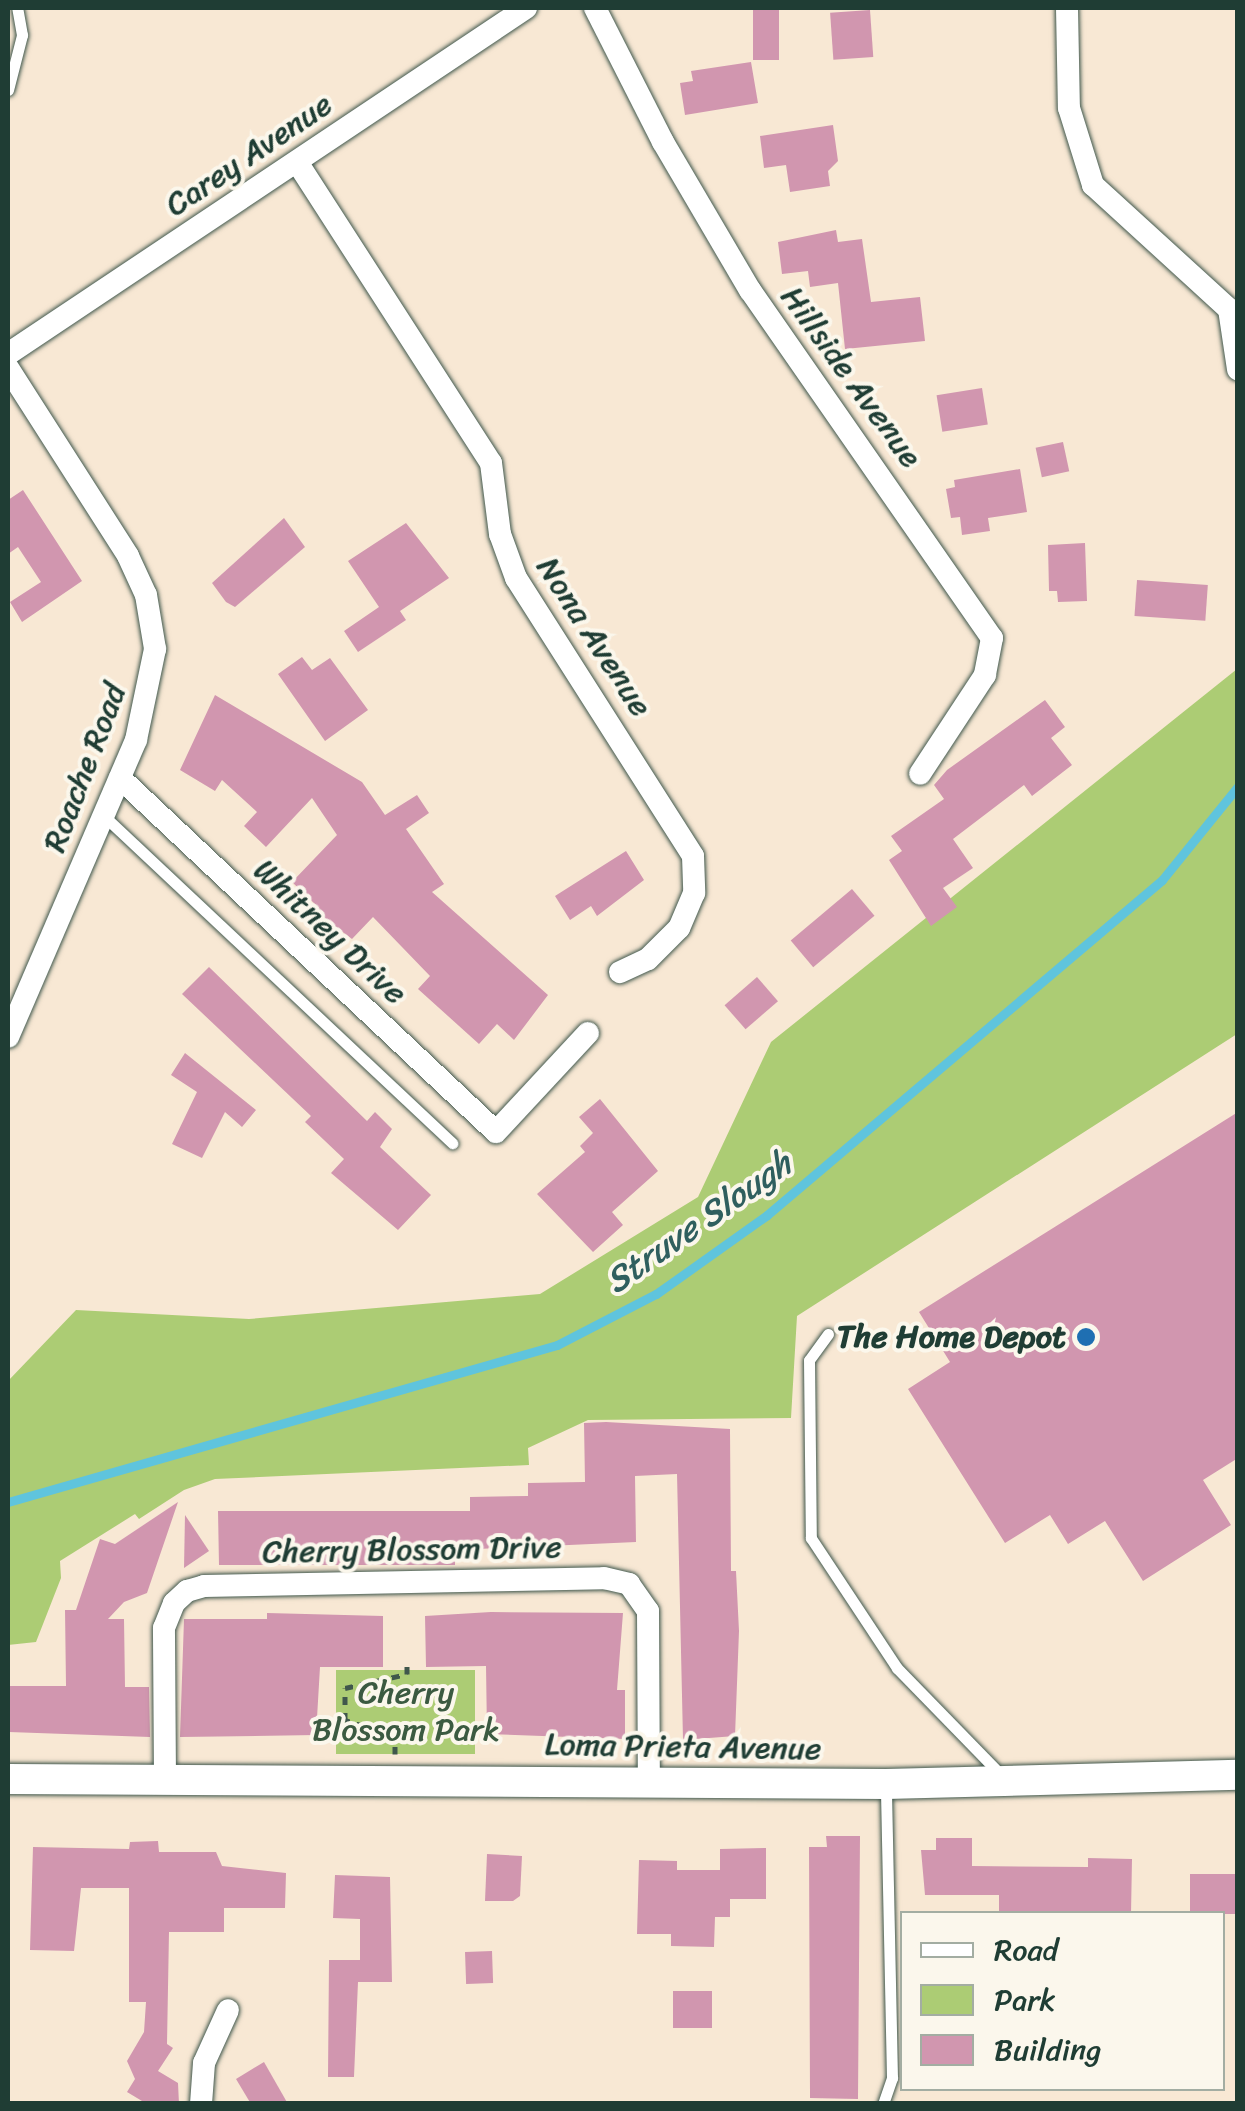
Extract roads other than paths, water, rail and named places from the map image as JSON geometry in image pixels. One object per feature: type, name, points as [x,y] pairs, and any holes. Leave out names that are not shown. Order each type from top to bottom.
[{"type":"street","name":"Carey Avenue","points":[[8,354],[526,8]]},
{"type":"street","name":"Hillside Avenue","points":[[595,8],[662,142],[750,290],[992,638],[985,675],[920,774]]},
{"type":"street","points":[[1067,8],[1068,108],[1093,184],[1229,310],[1238,369]]},
{"type":"street","name":"Nona Avenue","points":[[297,162],[491,463],[500,534],[516,578],[692,856],[694,893],[680,928],[648,959],[620,972]]},
{"type":"street","name":"Roache Road","points":[[8,368],[117,536],[146,595],[155,668],[120,778],[8,1037]]},
{"type":"street","name":"Whitney Drive","points":[[120,778],[496,1132],[588,1033]]},
{"type":"street","name":"Cherry Blossom Drive","points":[[166,1778],[164,1628],[174,1603],[187,1592],[204,1586],[604,1578],[629,1584],[648,1611],[649,1782]]},
{"type":"street","name":"Loma Prieta Avenue","points":[[8,1779],[886,1784],[1238,1776]]},
{"type":"street","points":[[201,2104],[204,2063],[228,2010]]},
{"type":"lane","points":[[8,90],[22,36],[17,8]]},
{"type":"lane","points":[[104,816],[452,1143]]},
{"type":"lane","points":[[828,1334],[809,1360],[811,1538],[897,1668],[1006,1780]]},
{"type":"lane","points":[[883,2104],[892,2078],[886,1784]]},
{"type":"waterway","name":"Struve Slough","points":[[8,1502],[557,1345],[656,1294],[767,1215],[1162,880],[1238,786]]},
{"type":"place","name":"The Home Depot","points":[[1086,1337]]},
{"type":"park label","name":"Cherry Blossom Park","points":[[406,1712]]}]
